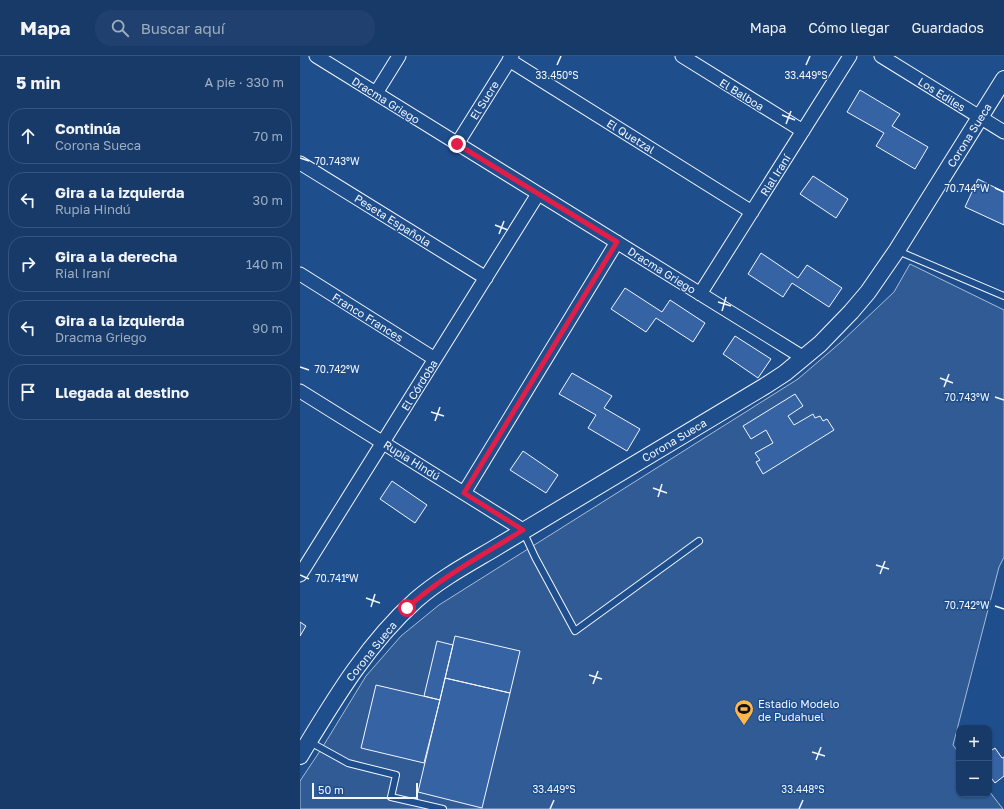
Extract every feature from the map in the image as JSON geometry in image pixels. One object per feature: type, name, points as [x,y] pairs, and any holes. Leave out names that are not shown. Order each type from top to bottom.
[{"type":"street","name":"Dracma Griego","points":[[316,56],[804,358]]},
{"type":"street","points":[[376,93],[399,56]]},
{"type":"street","name":"El Balboa","points":[[682,56],[803,131]]},
{"type":"street","name":"Rial Iraní","points":[[700,294],[850,56]]},
{"type":"street","name":"Los Ediles","points":[[881,56],[1004,132]]},
{"type":"street","name":"El Sucre","points":[[457,144],[510,58]]},
{"type":"street","name":"El Quetzal","points":[[510,58],[752,212]]},
{"type":"street","name":"Corona Sueca","points":[[300,756],[304,738],[361,661],[407,608],[440,582],[523,530],[765,386],[804,358],[826,339],[876,282],[1004,79]]},
{"type":"street","name":"Peseta Española","points":[[300,163],[486,278]]},
{"type":"street","name":"El Córdoba","points":[[300,575],[538,194]]},
{"type":"street","points":[[464,493],[617,242]]},
{"type":"street","name":"Franco Frances","points":[[300,274],[435,359]]},
{"type":"street","name":"Rupia Hindú","points":[[301,393],[523,530]]},
{"type":"lane","points":[[896,250],[1004,296]]},
{"type":"lane","points":[[523,530],[535,557],[575,631],[699,541]]},
{"type":"lane","points":[[304,738],[348,763],[396,775],[391,797],[442,809]]},
{"type":"shaded area","points":[[910,264],[1004,310],[1004,557],[999,567],[958,725],[956,725],[956,733],[953,745],[956,749],[956,797],[992,797],[992,795],[1003,809],[300,809],[300,781],[366,676],[401,636],[439,605],[798,379],[840,343],[894,292]]},
{"type":"building","points":[[860,90],[900,114],[892,126],[928,147],[915,169],[876,146],[884,133],[847,112]]},
{"type":"building","points":[[813,176],[848,199],[836,218],[800,194]]},
{"type":"building","points":[[978,179],[1004,192],[1004,225],[965,207]]},
{"type":"building","points":[[761,253],[798,278],[807,265],[842,288],[829,307],[792,283],[783,297],[748,274]]},
{"type":"building","points":[[625,288],[662,312],[670,300],[705,323],[693,342],[656,318],[646,332],[611,309]]},
{"type":"building","points":[[735,336],[771,359],[758,378],[723,354]]},
{"type":"building","points":[[572,373],[612,396],[604,408],[640,429],[627,451],[588,428],[596,415],[559,394]]},
{"type":"building","points":[[795,394],[803,406],[788,416],[794,425],[813,414],[815,418],[820,416],[823,421],[827,419],[834,430],[763,474],[756,462],[760,460],[755,453],[773,443],[766,430],[751,439],[743,426]]},
{"type":"building","points":[[523,451],[558,475],[546,493],[510,470]]},
{"type":"building","points":[[392,481],[427,505],[415,523],[380,499]]},
{"type":"building","points":[[300,622],[306,626],[300,636]]},
{"type":"building","points":[[455,636],[520,651],[510,693],[445,678]]},
{"type":"building","points":[[437,641],[453,645],[440,700],[424,696]]},
{"type":"building","points":[[445,678],[510,693],[482,808],[418,792]]},
{"type":"building","points":[[376,685],[440,700],[424,763],[361,748]]},
{"type":"building","points":[[995,748],[1002,758],[1004,757],[1004,776],[995,783],[992,779],[992,750]]},
{"type":"place","name":"Estadio Modelo de Pudahuel","points":[[744,726]]},
{"type":"route","points":[[407,608],[434,586],[523,530],[464,493],[617,242],[457,144]]}]
